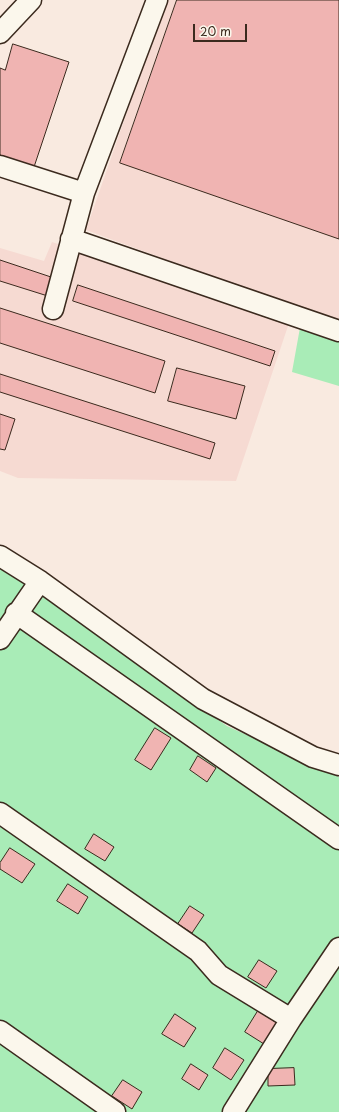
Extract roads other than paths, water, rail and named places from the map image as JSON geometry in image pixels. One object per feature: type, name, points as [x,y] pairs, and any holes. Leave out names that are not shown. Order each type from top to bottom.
[{"type":"street","points":[[0,33],[31,0]]},
{"type":"street","points":[[54,309],[84,193],[157,0]]},
{"type":"street","points":[[0,166],[84,193]]},
{"type":"street","points":[[71,239],[339,332]]},
{"type":"street","points":[[0,556],[40,581],[203,699],[313,757],[339,765]]},
{"type":"street","points":[[0,639],[40,581]]},
{"type":"street","points":[[16,614],[339,839]]},
{"type":"street","points":[[0,813],[198,951],[220,975],[291,1019]]},
{"type":"street","points":[[232,1112],[291,1019],[339,948]]},
{"type":"street","points":[[0,1031],[115,1112]]}]
